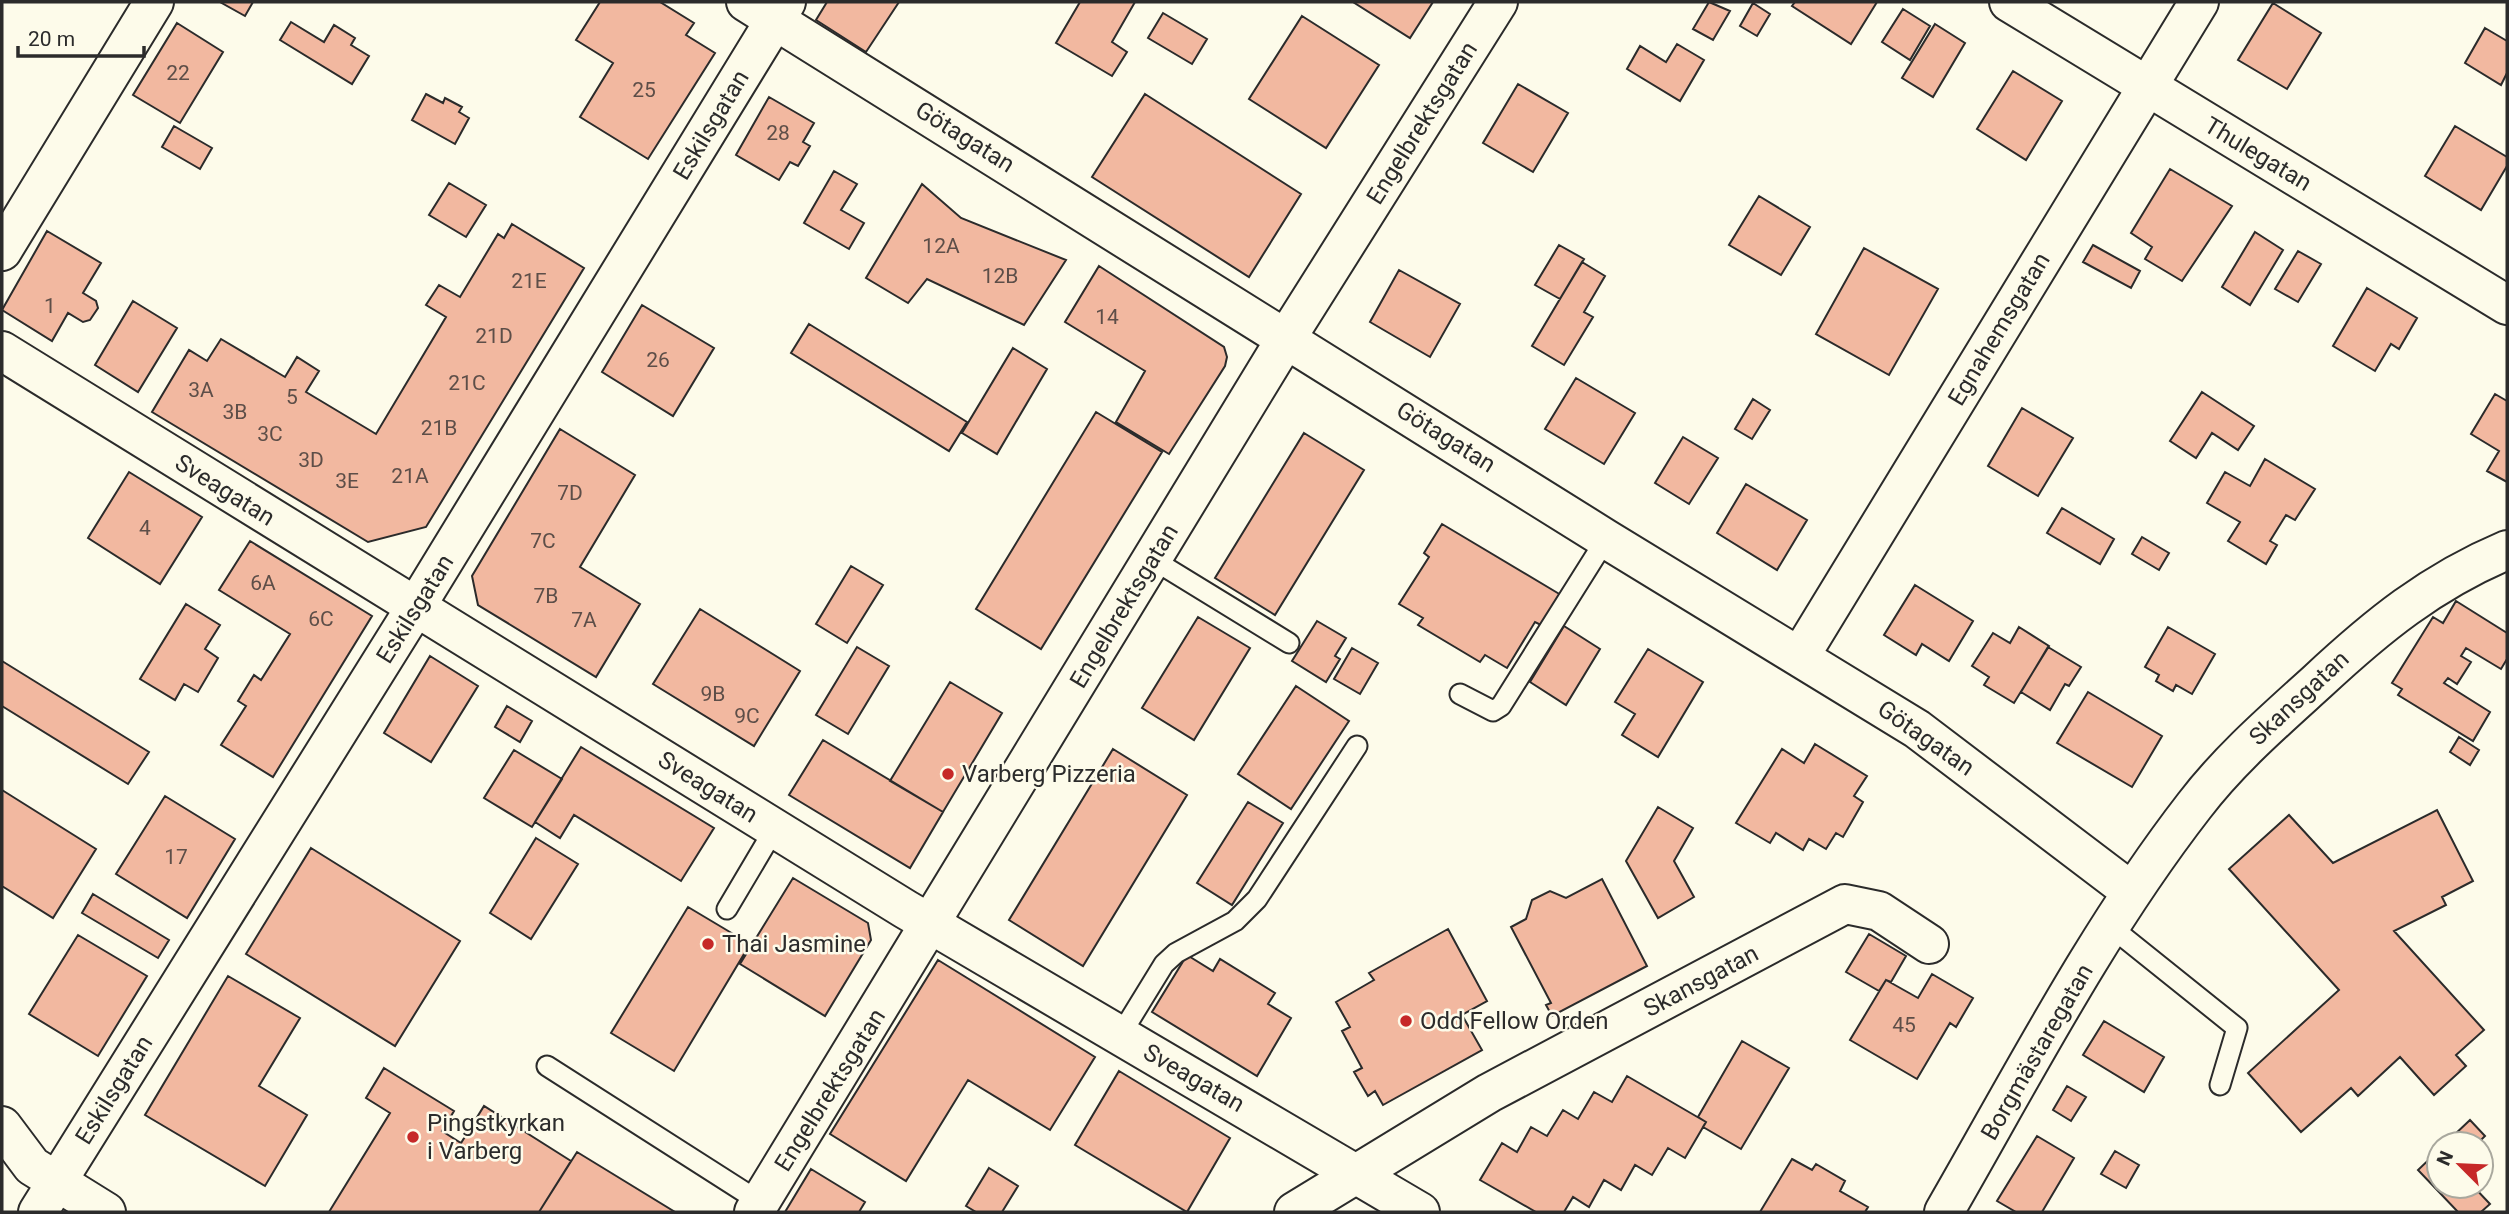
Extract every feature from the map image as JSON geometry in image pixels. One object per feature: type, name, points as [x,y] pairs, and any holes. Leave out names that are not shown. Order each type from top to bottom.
[{"type":"street","points":[[2,251],[154,2]]},
{"type":"street","name":"Engelbrektsgatan","points":[[757,1207],[932,924],[1287,337],[1498,2]]},
{"type":"street","name":"Thulegatan","points":[[2009,2],[2507,305]]},
{"type":"street","name":"Egnahemsgatan","points":[[1800,656],[2199,2]]},
{"type":"street","name":"Götagatan","points":[[769,8],[1606,539],[1917,729],[2132,892]]},
{"type":"street","name":"Eskilsgatan","points":[[47,1198],[415,608],[769,8]]},
{"type":"street","name":"Sveagatan","points":[[2,351],[415,608],[932,924],[1357,1172],[1420,1212]]},
{"type":"street","name":"Skansgatan","points":[[2132,892],[2195,804],[2251,742],[2363,639],[2428,590],[2464,568],[2507,550]]},
{"type":"street","name":"Borgmästaregatan","points":[[1944,1212],[2132,892]]},
{"type":"street","name":"Skansgatan","points":[[1294,1212],[1489,1093],[1845,904],[1879,911],[1929,944]]},
{"type":"street","points":[[4,1136],[32,1166],[47,1198],[106,1212]]},
{"type":"lane","points":[[1460,694],[1493,712],[1501,706],[1606,539]]},
{"type":"lane","points":[[1152,559],[1289,643]]},
{"type":"lane","points":[[1121,1034],[1164,964],[1176,953],[1235,921],[1257,899],[1357,746]]},
{"type":"lane","points":[[727,909],[775,828]]},
{"type":"lane","points":[[2111,927],[2237,1028],[2220,1085]]},
{"type":"lane","points":[[547,1066],[757,1207]]},
{"type":"building","points":[[220,2],[253,2],[245,16]]},
{"type":"building","points":[[600,2],[660,2],[694,23],[686,35],[715,53],[648,159],[580,117],[613,63],[576,40]]},
{"type":"building","points":[[827,2],[899,2],[866,52],[816,20]]},
{"type":"building","points":[[1080,2],[1135,2],[1112,42],[1127,52],[1112,76],[1056,43]]},
{"type":"building","points":[[1353,2],[1433,2],[1410,38]]},
{"type":"building","points":[[1709,2],[1730,11],[1713,40],[1693,29]]},
{"type":"building","points":[[1795,2],[1877,2],[1851,44],[1792,6]]},
{"type":"building","points":[[1753,3],[1770,14],[1757,36],[1740,26]]},
{"type":"building","points":[[2273,3],[2321,33],[2287,89],[2238,60]]},
{"type":"building","points":[[1903,9],[1930,26],[1910,60],[1882,42]]},
{"type":"building","points":[[1163,13],[1207,39],[1192,64],[1148,38]]},
{"type":"building","points":[[1302,16],[1379,65],[1326,148],[1249,99]]},
{"type":"building","points":[[291,22],[324,42],[334,25],[355,38],[351,45],[369,56],[352,84],[280,40]]},
{"type":"building","points":[[177,23],[223,52],[180,123],[133,95]]},
{"type":"building","points":[[1935,24],[1965,43],[1933,97],[1902,78]]},
{"type":"building","points":[[2485,28],[2507,41],[2507,73],[2501,85],[2465,63]]},
{"type":"building","points":[[1677,44],[1704,60],[1680,101],[1627,69],[1640,46],[1666,62]]},
{"type":"building","points":[[2013,71],[2062,101],[2026,160],[1977,129]]},
{"type":"building","points":[[1518,84],[1568,113],[1533,172],[1483,143]]},
{"type":"building","points":[[426,94],[443,103],[445,98],[462,107],[459,112],[469,118],[455,144],[412,120]]},
{"type":"building","points":[[1145,94],[1301,194],[1249,277],[1092,177]]},
{"type":"building","points":[[769,97],[814,123],[803,142],[810,146],[798,166],[790,162],[779,180],[736,155]]},
{"type":"building","points":[[174,126],[212,148],[200,169],[162,147]]},
{"type":"building","points":[[2455,126],[2507,157],[2507,166],[2481,210],[2425,176]]},
{"type":"building","points":[[2170,169],[2232,206],[2182,281],[2145,259],[2152,247],[2131,233]]},
{"type":"building","points":[[834,171],[857,184],[841,210],[864,223],[849,249],[804,223]]},
{"type":"building","points":[[449,183],[486,205],[466,237],[429,215]]},
{"type":"building","points":[[922,184],[961,218],[1066,260],[1024,325],[927,279],[908,303],[866,278]]},
{"type":"building","points":[[1759,196],[1810,227],[1781,275],[1729,245]]},
{"type":"building","points":[[512,224],[584,268],[426,527],[368,542],[152,412],[189,350],[207,361],[221,339],[285,377],[297,357],[319,371],[306,392],[376,434],[446,317],[426,305],[439,285],[460,297],[498,234],[504,238]]},
{"type":"building","points":[[47,231],[101,263],[83,293],[96,301],[98,308],[90,320],[83,322],[68,313],[52,341],[2,310]]},
{"type":"building","points":[[2255,232],[2283,250],[2250,305],[2222,287]]},
{"type":"building","points":[[1559,245],[1584,259],[1560,299],[1535,285]]},
{"type":"building","points":[[2093,245],[2140,271],[2131,288],[2083,262]]},
{"type":"building","points":[[1864,248],[1938,289],[1889,375],[1816,334]]},
{"type":"building","points":[[2298,251],[2321,264],[2298,302],[2275,289]]},
{"type":"building","points":[[1582,262],[1605,276],[1584,312],[1593,317],[1564,365],[1532,346]]},
{"type":"building","points":[[1099,266],[1224,347],[1227,357],[1225,366],[1169,454],[1116,422],[1145,371],[1065,322]]},
{"type":"building","points":[[1399,270],[1460,304],[1430,357],[1370,322]]},
{"type":"building","points":[[2367,288],[2417,318],[2399,349],[2391,344],[2375,371],[2333,346]]},
{"type":"building","points":[[133,301],[177,328],[138,392],[95,365]]},
{"type":"building","points":[[642,305],[714,348],[673,416],[602,372]]},
{"type":"building","points":[[809,324],[967,422],[949,451],[791,353]]},
{"type":"building","points":[[1013,348],[1047,369],[997,454],[962,433]]},
{"type":"building","points":[[1576,378],[1635,413],[1604,464],[1545,429]]},
{"type":"building","points":[[2202,392],[2254,426],[2238,450],[2212,433],[2196,458],[2170,441]]},
{"type":"building","points":[[2495,394],[2507,401],[2507,482],[2487,471],[2499,451],[2471,434]]},
{"type":"building","points":[[1753,399],[1770,410],[1752,439],[1735,429]]},
{"type":"building","points":[[2022,408],[2073,438],[2038,496],[1988,466]]},
{"type":"building","points":[[1096,412],[1162,452],[1041,649],[976,609]]},
{"type":"building","points":[[560,429],[635,475],[580,567],[640,604],[596,677],[478,605],[472,576]]},
{"type":"building","points":[[1304,433],[1364,470],[1275,615],[1215,578]]},
{"type":"building","points":[[1683,437],[1718,458],[1689,504],[1655,483]]},
{"type":"building","points":[[2265,459],[2315,489],[2295,520],[2286,515],[2270,541],[2277,545],[2266,564],[2228,541],[2240,522],[2207,503],[2225,472],[2250,486]]},
{"type":"building","points":[[129,472],[202,517],[160,584],[88,538]]},
{"type":"building","points":[[1746,484],[1807,520],[1777,570],[1717,533]]},
{"type":"building","points":[[2062,508],[2114,539],[2100,564],[2047,533]]},
{"type":"building","points":[[1442,524],[1561,595],[1543,626],[1535,622],[1507,668],[1485,655],[1480,662],[1418,625],[1423,618],[1399,604],[1429,557],[1424,553]]},
{"type":"building","points":[[2142,537],[2169,553],[2159,570],[2132,554]]},
{"type":"building","points":[[250,541],[372,616],[273,777],[221,745],[246,706],[238,701],[254,675],[261,680],[290,634],[219,590]]},
{"type":"building","points":[[851,566],[883,585],[847,643],[816,624]]},
{"type":"building","points":[[1915,585],[1973,621],[1949,661],[1922,644],[1916,655],[1884,635]]},
{"type":"building","points":[[2456,601],[2507,633],[2507,659],[2501,669],[2466,648],[2461,656],[2471,662],[2457,684],[2448,678],[2444,683],[2490,712],[2473,741],[2398,695],[2402,689],[2392,683],[2433,617],[2443,623]]},
{"type":"building","points":[[186,604],[220,625],[205,649],[218,658],[198,692],[184,684],[175,700],[140,679]]},
{"type":"building","points":[[700,609],[800,671],[754,746],[653,684]]},
{"type":"building","points":[[1198,617],[1250,648],[1194,740],[1142,708]]},
{"type":"building","points":[[1317,621],[1346,638],[1335,656],[1340,659],[1326,682],[1292,661]]},
{"type":"building","points":[[1564,626],[1600,649],[1566,705],[1530,682]]},
{"type":"building","points":[[2019,627],[2049,646],[2014,703],[1984,685],[1989,677],[1972,666],[1993,633],[2010,643]]},
{"type":"building","points":[[2168,627],[2215,654],[2192,694],[2176,685],[2173,691],[2156,681],[2159,675],[2145,667]]},
{"type":"building","points":[[857,647],[889,666],[848,734],[816,715]]},
{"type":"building","points":[[2048,647],[2081,667],[2069,686],[2065,684],[2050,710],[2021,692]]},
{"type":"building","points":[[1352,648],[1378,663],[1360,694],[1334,679]]},
{"type":"building","points":[[1648,649],[1703,682],[1658,757],[1622,735],[1635,714],[1615,702]]},
{"type":"building","points":[[430,656],[478,686],[431,762],[384,733]]},
{"type":"building","points":[[2,661],[149,752],[128,784],[2,706]]},
{"type":"building","points":[[950,682],[1002,713],[943,812],[890,781]]},
{"type":"building","points":[[1296,686],[1349,721],[1291,809],[1238,774]]},
{"type":"building","points":[[2088,692],[2162,736],[2132,787],[2057,743]]},
{"type":"building","points":[[507,706],[532,721],[520,742],[495,727]]},
{"type":"building","points":[[2459,737],[2479,750],[2470,765],[2450,752]]},
{"type":"building","points":[[823,740],[943,812],[910,868],[789,795]]},
{"type":"building","points":[[1815,744],[1867,776],[1854,796],[1863,802],[1843,837],[1836,833],[1826,849],[1809,839],[1803,850],[1776,833],[1770,843],[1736,823],[1782,749],[1804,763]]},
{"type":"building","points":[[581,747],[714,828],[681,881],[574,815],[560,838],[535,822]]},
{"type":"building","points":[[1113,749],[1187,795],[1083,966],[1009,920]]},
{"type":"building","points":[[514,750],[562,779],[532,827],[484,798]]},
{"type":"building","points":[[2,790],[96,849],[53,918],[2,886]]},
{"type":"building","points":[[165,796],[235,839],[187,918],[116,874]]},
{"type":"building","points":[[1248,802],[1283,823],[1232,905],[1197,883]]},
{"type":"building","points":[[1658,807],[1693,828],[1674,861],[1694,897],[1658,918],[1626,861]]},
{"type":"building","points":[[2437,810],[2473,881],[2442,897],[2446,905],[2394,931],[2484,1030],[2456,1055],[2466,1066],[2434,1095],[2400,1057],[2358,1096],[2351,1088],[2301,1132],[2248,1073],[2339,990],[2229,869],[2289,815],[2333,863]]},
{"type":"building","points":[[536,838],[578,864],[531,939],[490,913]]},
{"type":"building","points":[[311,848],[460,941],[395,1046],[246,954]]},
{"type":"building","points":[[793,878],[868,923],[871,940],[825,1016],[740,964]]},
{"type":"building","points":[[1602,879],[1647,966],[1552,1016],[1546,1005],[1551,1003],[1511,927],[1526,919],[1532,900],[1550,891],[1566,898]]},
{"type":"building","points":[[93,894],[169,940],[158,958],[82,913]]},
{"type":"building","points":[[688,907],[750,944],[674,1071],[611,1033]]},
{"type":"building","name":"Odd Fellow Orden","points":[[1448,929],[1487,1001],[1462,1015],[1482,1050],[1383,1105],[1375,1091],[1368,1096],[1354,1072],[1362,1068],[1342,1031],[1350,1027],[1336,1002],[1374,980],[1369,973]]},
{"type":"building","points":[[1869,934],[1906,956],[1891,982],[1886,980],[1879,991],[1846,972]]},
{"type":"building","points":[[78,935],[147,976],[98,1056],[29,1014]]},
{"type":"building","points":[[1187,955],[1213,971],[1220,959],[1275,993],[1268,1004],[1291,1018],[1257,1076],[1152,1012]]},
{"type":"building","points":[[938,960],[1095,1057],[1050,1130],[968,1080],[906,1181],[830,1134]]},
{"type":"building","points":[[1932,974],[1973,998],[1956,1027],[1950,1023],[1917,1079],[1850,1040],[1886,980],[1918,998]]},
{"type":"building","points":[[228,976],[300,1018],[259,1086],[307,1115],[265,1186],[145,1115]]},
{"type":"building","points":[[2104,1021],[2164,1057],[2144,1092],[2083,1055]]},
{"type":"building","points":[[1742,1041],[1789,1068],[1741,1149],[1703,1127],[1706,1122],[1698,1117]]},
{"type":"building","name":"Pingstkyrkan i Varberg","points":[[384,1068],[454,1111],[442,1131],[461,1143],[484,1106],[571,1161],[539,1212],[329,1212],[390,1113],[366,1098]]},
{"type":"building","points":[[1119,1071],[1230,1138],[1187,1212],[1075,1145]]},
{"type":"building","points":[[1627,1076],[1706,1122],[1685,1158],[1668,1148],[1652,1175],[1635,1165],[1621,1190],[1604,1180],[1589,1207],[1573,1197],[1564,1212],[1536,1212],[1480,1180],[1502,1143],[1517,1152],[1531,1127],[1547,1136],[1563,1110],[1578,1119],[1594,1092],[1612,1102]]},
{"type":"building","points":[[2067,1086],[2086,1097],[2071,1121],[2053,1110]]},
{"type":"building","points":[[2470,1120],[2479,1130],[2459,1130]]},
{"type":"building","points":[[2037,1136],[2074,1158],[2042,1212],[2016,1212],[1997,1201]]},
{"type":"building","points":[[2115,1151],[2139,1165],[2126,1188],[2101,1174]]},
{"type":"building","points":[[577,1152],[675,1212],[539,1212]]},
{"type":"building","points":[[1792,1159],[1812,1170],[1816,1164],[1845,1181],[1840,1191],[1868,1207],[1865,1212],[1760,1212]]},
{"type":"building","points":[[2425,1163],[2425,1177],[2418,1170]]},
{"type":"building","points":[[989,1168],[1018,1186],[1002,1212],[976,1212],[966,1206]]},
{"type":"building","points":[[811,1169],[865,1202],[859,1212],[785,1212]]},
{"type":"building","points":[[2447,1200],[2486,1200],[2490,1204],[2481,1212],[2458,1212]]},
{"type":"place","name":"Varberg Pizzeria","points":[[948,774]]},
{"type":"place","name":"Thai Jasmine","points":[[708,944]]},
{"type":"place","name":"Odd Fellow Orden","points":[[1406,1021]]},
{"type":"place","name":"Pingstkyrkan i Varberg","points":[[413,1137]]}]
